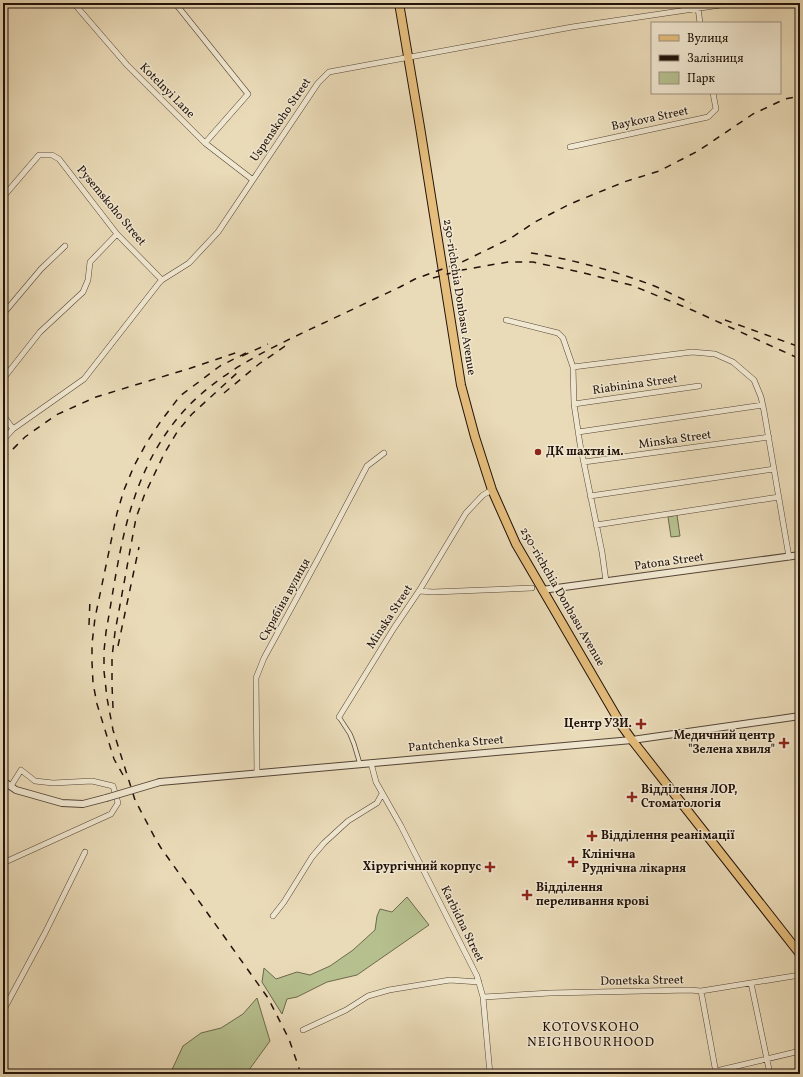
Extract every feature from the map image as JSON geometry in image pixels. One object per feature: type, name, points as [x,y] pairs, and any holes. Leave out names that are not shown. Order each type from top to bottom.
[{"type":"main road","name":"250-richchia Donbasu Avenue","points":[[399,3],[461,384],[475,437],[492,490],[516,544],[622,726],[800,954]]},
{"type":"street","points":[[175,3],[248,94],[204,143]]},
{"type":"street","name":"Uspenskoho Street","points":[[3,440],[13,429],[84,379],[162,280],[189,263],[218,232],[318,83],[329,72],[572,27],[734,3]]},
{"type":"street","name":"Kotelnyi Lane","points":[[76,5],[127,65],[204,143],[253,180]]},
{"type":"street","points":[[698,8],[700,22]]},
{"type":"street","name":"Baykova Street","points":[[570,147],[708,117],[716,108],[713,94]]},
{"type":"street","name":"Pysemskoho Street","points":[[3,197],[39,155],[52,155],[59,159],[117,234],[162,280]]},
{"type":"street","points":[[3,379],[40,332],[83,292],[88,280],[90,262],[117,234]]},
{"type":"street","points":[[3,314],[41,269],[65,246]]},
{"type":"street","points":[[506,320],[558,333],[563,338],[573,367],[574,404],[578,432],[602,552],[606,581]]},
{"type":"street","points":[[573,367],[692,352],[715,354],[733,362],[754,380],[763,405],[789,557]]},
{"type":"street","name":"Riabinina Street","points":[[574,404],[699,386]]},
{"type":"street","name":"Minska Street","points":[[578,432],[763,405]]},
{"type":"street","points":[[3,415],[13,429]]},
{"type":"street","name":"Minska Street","points":[[584,462],[769,437]]},
{"type":"street","name":"Скрябіна вулиця","points":[[257,773],[256,678],[264,658],[367,466],[384,453]]},
{"type":"street","points":[[590,496],[774,469]]},
{"type":"street","name":"Minska Street","points":[[360,764],[350,734],[339,717],[466,513],[483,495],[492,490]]},
{"type":"street","points":[[596,525],[779,497]]},
{"type":"street","name":"Patona Street","points":[[542,590],[800,555]]},
{"type":"street","points":[[419,590],[433,592],[532,588]]},
{"type":"street","name":"Pantchenka Street","points":[[3,781],[16,790],[62,803],[84,804],[160,782],[632,740],[800,716]]},
{"type":"street","name":"Karbidna Street","points":[[371,763],[376,782],[429,879],[477,976],[483,997],[490,1074]]},
{"type":"street","points":[[3,863],[111,814],[118,803],[113,786],[92,781],[53,783],[35,781],[21,770],[11,786]]},
{"type":"street","points":[[273,916],[284,902],[312,857],[324,843],[348,822],[377,803],[382,794]]},
{"type":"street","points":[[3,1012],[45,933],[85,852]]},
{"type":"street","name":"Donetska Street","points":[[483,997],[550,993],[677,990],[701,991],[800,975]]},
{"type":"street","points":[[303,1030],[346,1010],[368,996],[389,990],[450,980],[479,982]]},
{"type":"street","points":[[751,983],[770,1074]]},
{"type":"street","points":[[701,991],[716,1072],[800,1051]]},
{"type":"green space","points":[[677,515],[680,536],[671,537],[668,517]]},
{"type":"green space","points":[[407,897],[429,925],[357,975],[327,982],[297,997],[287,999],[282,1014],[262,982],[264,968],[276,979],[297,972],[310,975],[330,966],[353,950],[375,930],[377,916],[380,909],[392,912]]},
{"type":"green space","points":[[257,998],[270,1041],[246,1074],[170,1074],[183,1046],[201,1033],[221,1028],[243,1014]]},
{"type":"railway","points":[[301,1074],[289,1039],[268,998],[155,838],[135,800],[113,730],[104,671],[106,632],[125,529],[140,482],[153,454],[170,428],[189,405],[213,384],[255,357],[285,341],[415,279],[462,262],[511,238],[535,222],[570,204],[624,182],[659,171],[698,151],[753,114],[785,99],[800,96]]},
{"type":"railway","points":[[531,253],[576,262],[620,274],[654,286],[691,303]]},
{"type":"railway","points":[[433,278],[462,270],[508,262],[533,262],[584,273],[631,285],[692,310],[800,359]]},
{"type":"railway","points":[[725,320],[800,347]]},
{"type":"railway","points":[[242,356],[268,344]]},
{"type":"railway","points":[[224,393],[259,364],[288,344]]},
{"type":"railway","points":[[3,459],[25,437],[56,415],[96,397],[241,351]]},
{"type":"railway","points":[[123,775],[114,759],[97,704],[93,683],[92,662],[92,644],[95,618],[117,513],[124,490],[134,466],[147,442],[180,396],[220,366],[246,353]]},
{"type":"railway","points":[[113,708],[112,657],[115,632],[136,518],[144,496],[164,454],[177,432],[192,414],[237,373]]},
{"type":"railway","points":[[118,646],[139,547]]},
{"type":"railway","points":[[89,625],[90,599]]},
{"type":"place","name":"ДК шахти ім.","points":[[538,452]]},
{"type":"place","name":"Центр УЗИ.","points":[[641,724]]},
{"type":"place","name":"Медичний центр \"Зелена хвиля\"","points":[[784,743]]},
{"type":"place","name":"Відділення ЛОР, Стоматологія","points":[[632,797]]},
{"type":"place","name":"Відділення реанімації","points":[[592,836]]},
{"type":"place","name":"Клінічна Руднічна лікарня","points":[[573,862]]},
{"type":"place","name":"Хірургічний корпус","points":[[490,867]]},
{"type":"place","name":"Відділення переливання крові","points":[[527,895]]},
{"type":"district","name":"KOTOVSKOHO NEIGHBOURHOOD","points":[[591,1036]]}]
